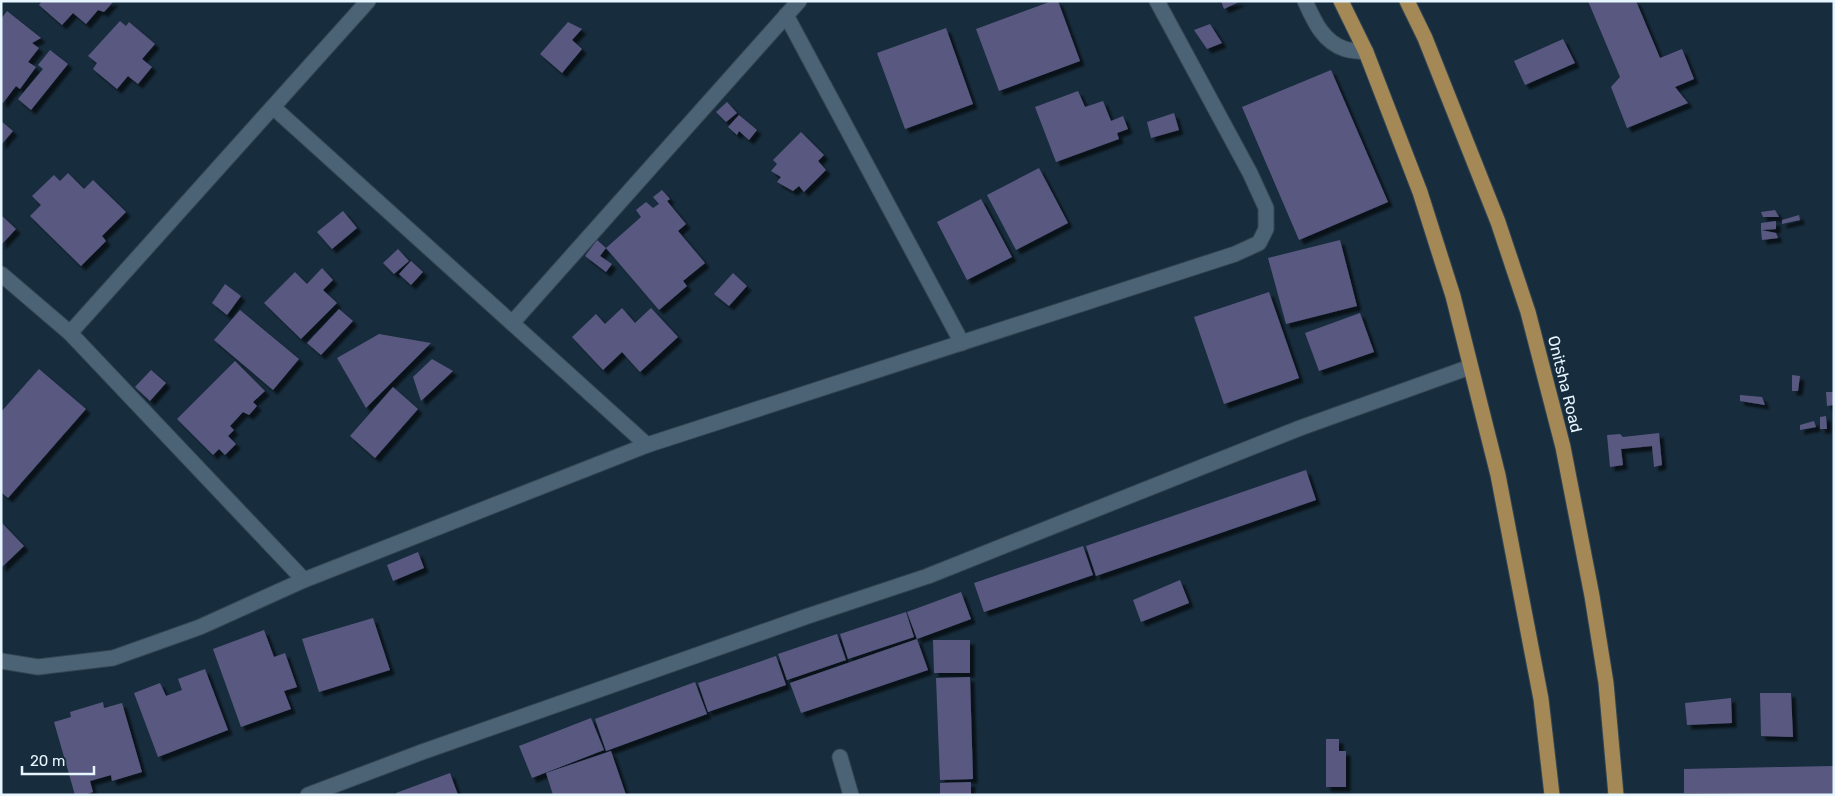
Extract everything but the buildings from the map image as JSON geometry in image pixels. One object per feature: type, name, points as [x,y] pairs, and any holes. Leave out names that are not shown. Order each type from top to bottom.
[{"type":"main road","points":[[1341,1],[1366,52],[1420,192],[1453,296],[1498,475],[1541,699],[1552,795]]},
{"type":"main road","name":"Onitsha Road","points":[[1408,1],[1425,38],[1498,222],[1528,312],[1562,447],[1592,596],[1606,683],[1616,795]]},
{"type":"street","points":[[70,333],[368,1]]},
{"type":"street","points":[[512,324],[799,1]]},
{"type":"street","points":[[1,661],[38,667],[113,658],[200,627],[304,580],[647,445],[1235,254],[1259,243],[1266,229],[1266,208],[1245,164],[1158,1]]},
{"type":"street","points":[[1305,1],[1317,27],[1331,42],[1346,49],[1366,52]]},
{"type":"street","points":[[786,16],[962,343]]},
{"type":"street","points":[[273,107],[647,445]]},
{"type":"street","points":[[1,274],[70,333],[304,580]]},
{"type":"street","points":[[308,795],[440,745],[928,576],[1300,428],[1470,367]]},
{"type":"street","points":[[840,757],[851,795]]}]
